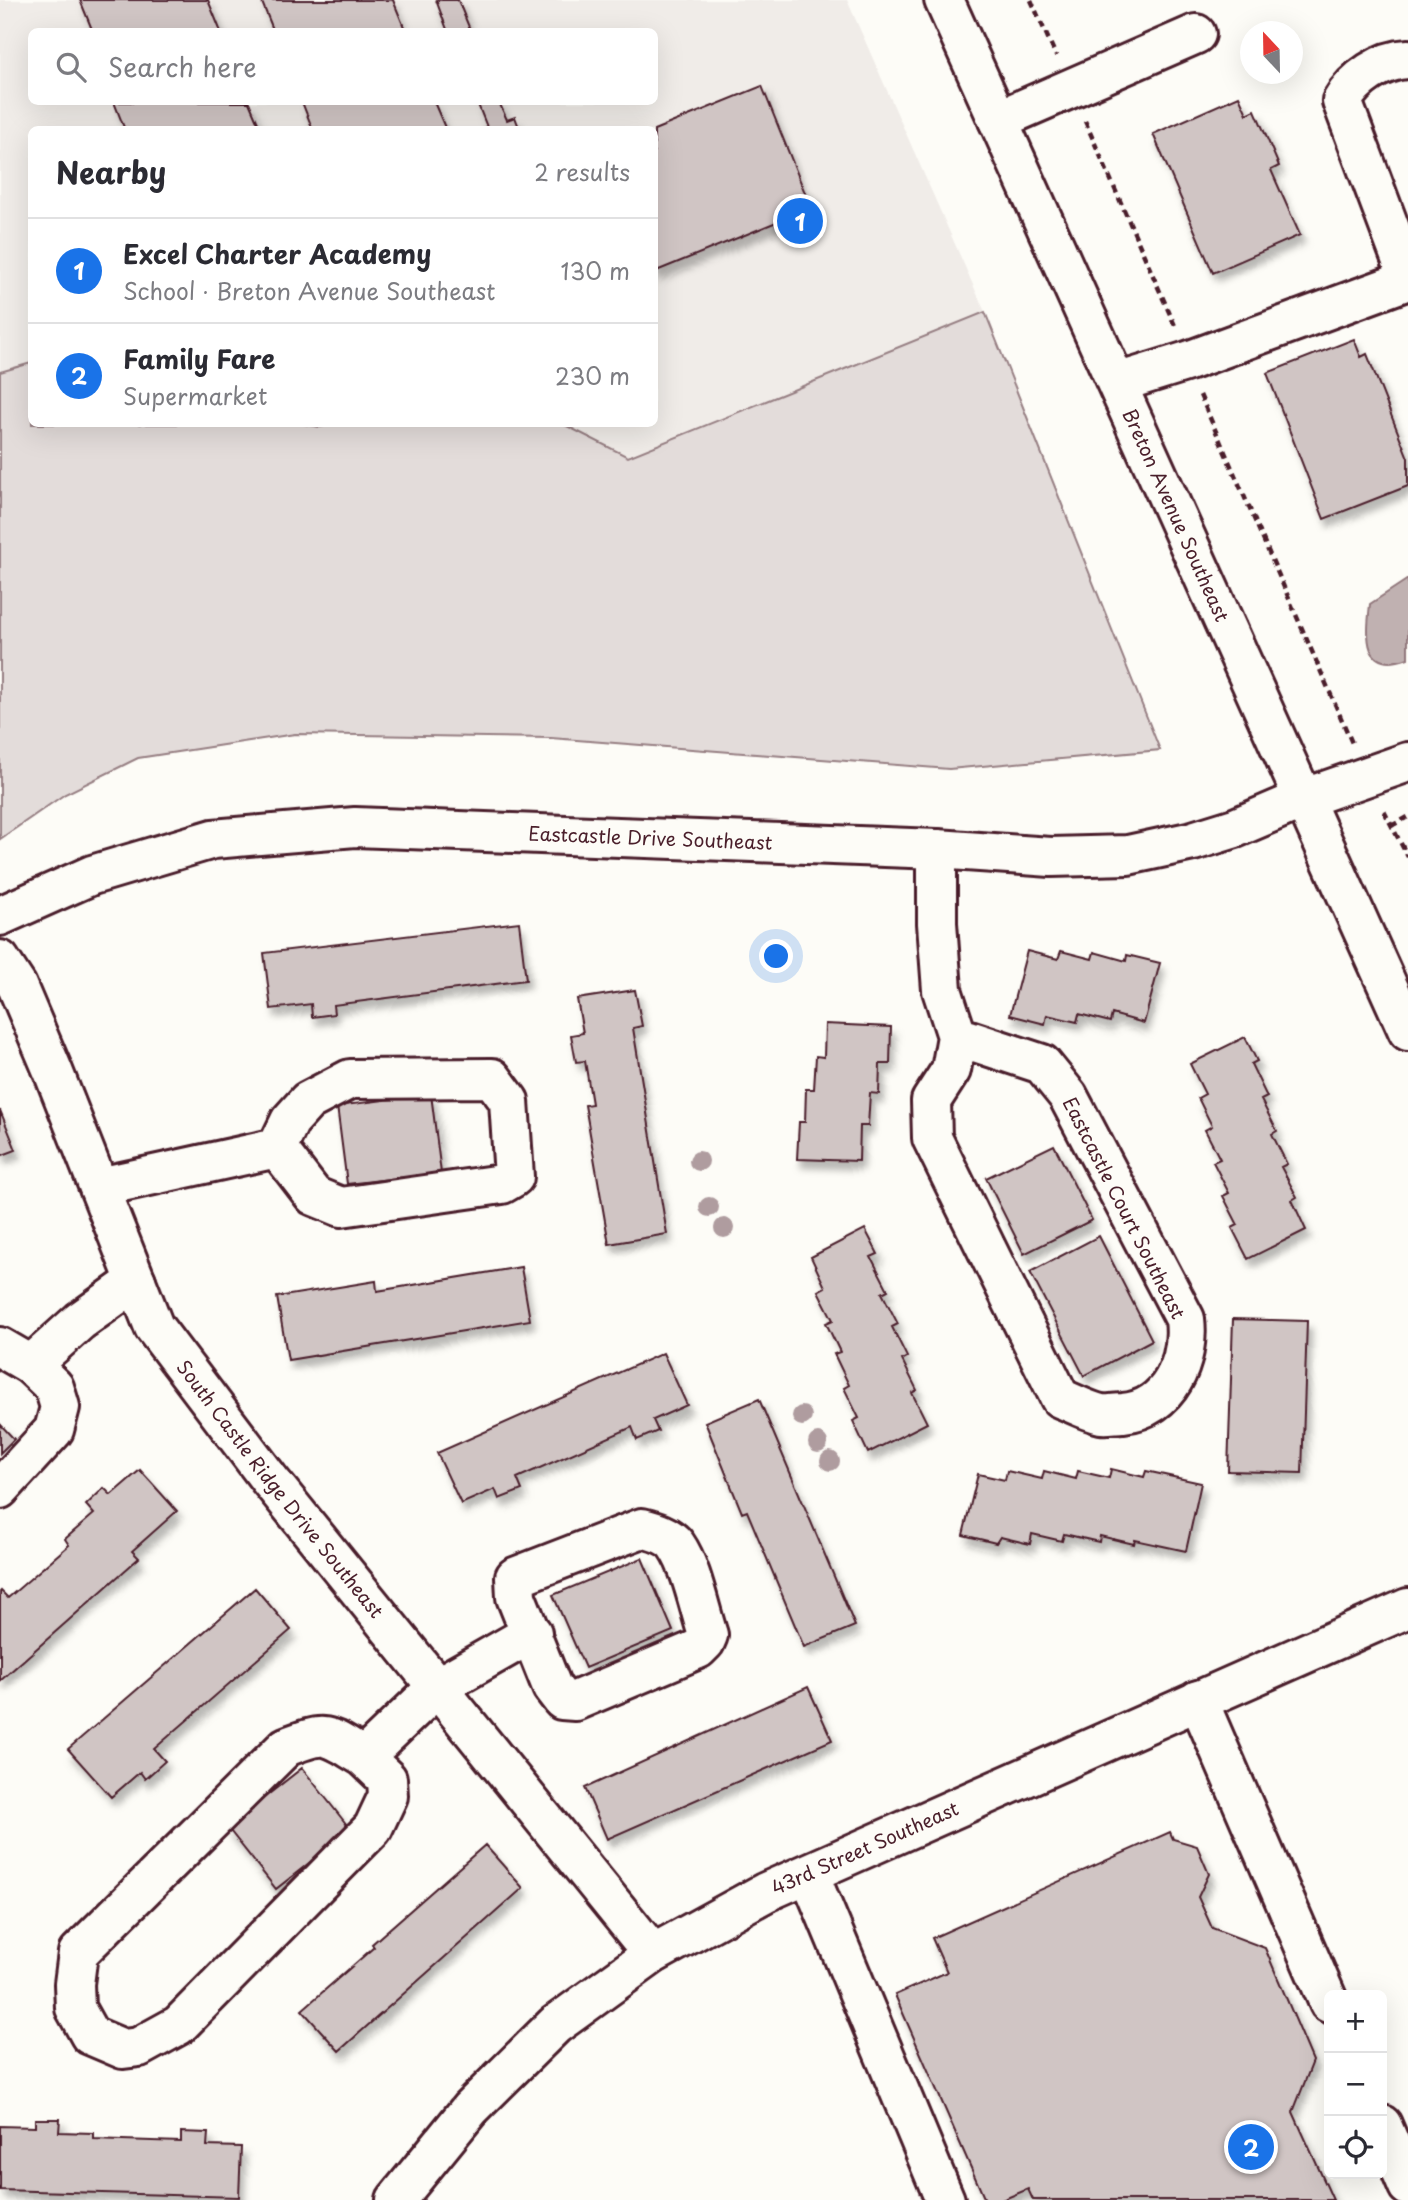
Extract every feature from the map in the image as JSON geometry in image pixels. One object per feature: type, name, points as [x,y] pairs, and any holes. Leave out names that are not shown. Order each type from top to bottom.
[{"type":"street","name":"Breton Avenue Southeast","points":[[944,0],[1408,1031]]},
{"type":"street","points":[[998,120],[1196,34]]},
{"type":"street","points":[[1117,383],[1188,360],[1408,279],[1342,101],[1349,88],[1369,72],[1408,59]]},
{"type":"street","name":"Eastcastle Drive Southeast","points":[[0,916],[92,875],[213,839],[355,827],[937,849],[1051,857],[1128,855],[1235,828],[1305,798],[1408,762]]},
{"type":"street","name":"Eastcastle Court Southeast","points":[[937,849],[937,923],[942,990],[957,1036],[951,1070],[931,1101],[932,1138],[1060,1398],[1102,1415],[1136,1412],[1162,1396],[1178,1372],[1187,1340],[1185,1319],[1068,1096],[1042,1064],[957,1036]]},
{"type":"street","name":"South Castle Ridge Drive Southeast","points":[[0,960],[17,986],[154,1327],[269,1479],[653,1954]]},
{"type":"street","points":[[492,1078],[509,1101],[514,1177],[502,1184],[341,1207],[314,1196],[277,1148],[290,1121],[308,1101],[350,1079],[492,1078]]},
{"type":"street","points":[[99,1188],[277,1148]]},
{"type":"street","points":[[0,1489],[54,1430],[60,1406],[54,1387],[15,1356],[80,1321],[136,1282]]},
{"type":"street","points":[[642,1528],[660,1533],[676,1544],[708,1635],[698,1649],[575,1701],[562,1700],[552,1687],[532,1633],[516,1597],[515,1577],[642,1528]]},
{"type":"street","name":"43rd Street Southeast","points":[[397,2200],[470,2109],[555,2025],[653,1954],[765,1892],[1408,1608]]},
{"type":"street","points":[[364,1756],[437,1687],[532,1633]]},
{"type":"street","points":[[1198,1700],[1324,1991]]},
{"type":"street","points":[[314,1736],[330,1737],[364,1756],[387,1779],[388,1796],[373,1828],[180,2025],[139,2048],[124,2049],[90,2035],[75,2008],[74,1983],[78,1953],[286,1747],[314,1736]]},
{"type":"street","points":[[809,1874],[945,2200]]},
{"type":"street","points":[[1387,2137],[1408,2186]]},
{"type":"path","points":[[1031,0],[1180,337],[1202,402],[1367,777],[1408,857]]},
{"type":"path","points":[[1391,825],[1408,817]]},
{"type":"shaded area","points":[[0,0],[847,0],[985,312],[628,458],[569,427],[658,427],[658,126],[28,126],[28,364],[0,372]]},
{"type":"shaded area","points":[[985,312],[1160,750],[949,769],[551,738],[295,734],[138,758],[65,794],[0,839],[0,372],[28,364],[28,427],[569,427],[628,457]]},
{"type":"shaded area","points":[[1408,579],[1408,658],[1393,662],[1382,661],[1370,648],[1370,604]]},
{"type":"building","points":[[80,0],[208,0],[219,28],[91,28]]},
{"type":"building","points":[[261,0],[393,0],[404,28],[272,28]]},
{"type":"building","points":[[436,0],[458,0],[469,28],[446,28]]},
{"type":"building","points":[[762,86],[811,208],[658,270],[658,128]]},
{"type":"building","points":[[1239,96],[1247,114],[1255,110],[1279,166],[1271,170],[1300,235],[1213,273],[1153,134]]},
{"type":"building","points":[[115,105],[250,105],[259,126],[123,126]]},
{"type":"building","points":[[303,105],[435,105],[444,126],[311,126]]},
{"type":"building","points":[[478,105],[500,105],[507,120],[515,117],[518,126],[487,126]]},
{"type":"building","points":[[1354,339],[1361,357],[1367,354],[1408,458],[1408,486],[1324,519],[1267,373]]},
{"type":"building","points":[[519,922],[526,980],[333,1005],[334,1014],[312,1017],[311,1004],[271,1009],[264,953]]},
{"type":"building","points":[[1027,951],[1058,959],[1061,951],[1092,959],[1094,952],[1126,961],[1127,955],[1160,963],[1144,1023],[1112,1014],[1110,1022],[1079,1014],[1077,1022],[1047,1015],[1045,1024],[1010,1015]]},
{"type":"building","points":[[635,990],[642,1026],[633,1028],[667,1234],[609,1244],[585,1105],[592,1104],[585,1061],[576,1062],[571,1035],[583,1033],[577,999]]},
{"type":"building","points":[[825,1024],[891,1027],[890,1064],[880,1064],[879,1094],[870,1093],[868,1126],[860,1126],[859,1161],[797,1159],[799,1122],[805,1122],[806,1089],[814,1089],[816,1056],[824,1057]]},
{"type":"building","points":[[1245,1037],[1257,1061],[1251,1064],[1267,1097],[1261,1100],[1277,1131],[1272,1134],[1287,1164],[1281,1167],[1297,1197],[1292,1200],[1306,1230],[1248,1259],[1232,1228],[1238,1225],[1223,1196],[1229,1193],[1213,1162],[1220,1159],[1205,1130],[1212,1126],[1198,1098],[1205,1094],[1190,1064]]},
{"type":"building","points":[[431,1094],[441,1173],[347,1184],[337,1106]]},
{"type":"building","points":[[0,1110],[16,1150],[0,1156]]},
{"type":"building","points":[[1054,1145],[1092,1220],[1024,1254],[986,1178]]},
{"type":"building","points":[[865,1229],[878,1254],[871,1257],[888,1290],[882,1293],[898,1324],[892,1327],[907,1357],[902,1360],[917,1390],[912,1393],[927,1423],[868,1453],[853,1421],[859,1418],[844,1388],[849,1385],[834,1354],[840,1352],[826,1323],[833,1320],[818,1291],[825,1287],[811,1257]]},
{"type":"building","points":[[1099,1236],[1152,1340],[1084,1376],[1030,1272]]},
{"type":"building","points":[[521,1267],[530,1320],[288,1360],[277,1297],[376,1281],[377,1291]]},
{"type":"building","points":[[1233,1319],[1307,1321],[1302,1473],[1228,1471]]},
{"type":"building","points":[[663,1353],[687,1405],[653,1420],[658,1431],[637,1440],[632,1427],[517,1478],[522,1490],[499,1499],[495,1489],[461,1504],[437,1453]]},
{"type":"building","points":[[759,1399],[855,1626],[804,1647],[747,1511],[742,1513],[705,1422]]},
{"type":"building","points":[[0,1424],[14,1439],[0,1453]]},
{"type":"building","points":[[1111,1469],[1144,1477],[1146,1471],[1201,1483],[1186,1551],[1100,1536],[1099,1542],[1064,1534],[1062,1541],[1032,1534],[1030,1544],[1000,1537],[996,1543],[963,1535],[978,1474],[1005,1480],[1007,1471],[1042,1479],[1044,1471],[1076,1479],[1078,1471],[1109,1478]]},
{"type":"building","points":[[140,1470],[177,1511],[132,1551],[139,1558],[0,1681],[0,1592],[8,1598],[69,1545],[65,1539],[94,1514],[86,1505],[104,1488],[111,1495]]},
{"type":"building","points":[[642,1558],[673,1631],[585,1668],[553,1595]]},
{"type":"building","points":[[255,1588],[291,1630],[154,1749],[165,1761],[145,1779],[140,1772],[111,1797],[68,1749]]},
{"type":"building","points":[[808,1687],[832,1740],[607,1839],[585,1788]]},
{"type":"building","points":[[302,1768],[351,1830],[276,1889],[227,1827]]},
{"type":"building","points":[[1170,1832],[1173,1839],[1197,1846],[1209,1874],[1198,1897],[1212,1928],[1265,1948],[1313,2061],[1293,2112],[1333,2200],[1033,2200],[1028,2189],[1002,2200],[985,2200],[895,1995],[947,1972],[932,1938]]},
{"type":"building","points":[[485,1845],[523,1888],[339,2051],[302,2010],[374,1947],[372,1944]]},
{"type":"building","points":[[35,2119],[60,2119],[59,2132],[93,2133],[93,2139],[181,2142],[181,2132],[208,2133],[207,2146],[241,2147],[239,2197],[0,2190],[0,2126],[35,2127]]},
{"type":"place","name":"Excel Charter Academy","points":[[800,221]]},
{"type":"place","name":"Family Fare","points":[[1251,2147]]}]
